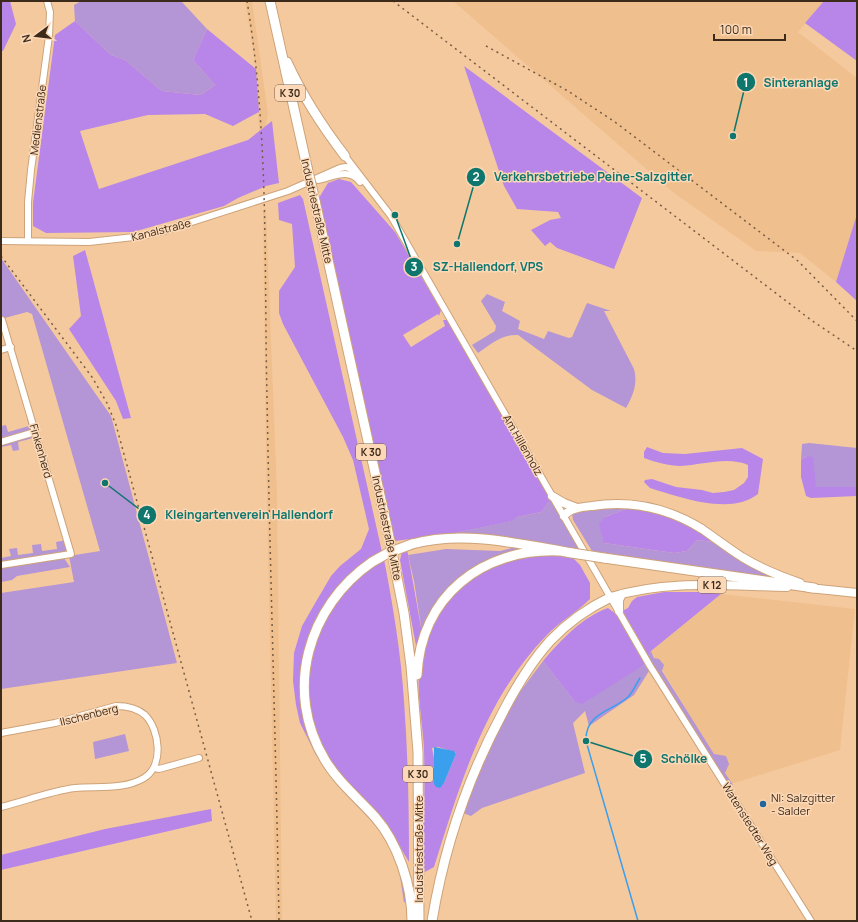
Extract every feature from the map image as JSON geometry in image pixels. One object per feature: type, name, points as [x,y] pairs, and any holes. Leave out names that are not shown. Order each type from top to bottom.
[{"type":"highway","name":"Industriestraße Mitte","points":[[270,1],[396,569],[411,666],[415,704],[419,813],[415,920]]},
{"type":"highway","points":[[274,19],[288,62],[299,88],[317,119],[345,156]]},
{"type":"highway","points":[[415,920],[404,872],[395,848],[381,824],[341,782],[325,761],[312,734],[305,703],[304,684],[306,661],[312,638],[320,620],[342,588],[372,562],[388,553],[412,544],[444,538],[480,539],[814,588]]},
{"type":"highway","points":[[415,704],[418,661],[423,637],[432,616],[448,594],[466,577],[494,561],[520,554],[559,551]]},
{"type":"highway","points":[[432,921],[443,869],[456,820],[482,753],[513,693],[530,666],[559,632],[578,617],[611,597]]},
{"type":"main road","name":"K 12","points":[[552,496],[577,508]]},
{"type":"main road","name":"K 12","points":[[564,516],[566,513],[577,508],[619,504],[648,507],[666,512],[696,525],[752,563],[780,576],[814,588]]},
{"type":"main road","name":"K 12","points":[[611,597],[644,589],[673,586],[738,585],[814,588],[857,594]]},
{"type":"main road","points":[[619,611],[619,600],[622,594]]},
{"type":"street","name":"Medienstraße","points":[[28,240],[28,202],[49,36],[50,12],[47,1]]},
{"type":"street","points":[[341,174],[346,167],[345,156]]},
{"type":"street","name":"Am Hillenholz","points":[[345,156],[391,216],[650,666]]},
{"type":"street","name":"Kanalstraße","points":[[314,180],[333,170],[346,167]]},
{"type":"street","points":[[346,167],[357,171]]},
{"type":"street","name":"Kanalstraße","points":[[1,241],[28,240],[89,242],[143,236],[167,230],[244,205],[314,180],[341,174]]},
{"type":"street","name":"Am Hillenholz","points":[[341,174],[353,175],[356,177],[395,224]]},
{"type":"street","name":"Finkenherd","points":[[1,565],[70,554],[2,320]]},
{"type":"street","points":[[1,350],[11,348]]},
{"type":"street","points":[[1,442],[35,432]]},
{"type":"street","name":"Watenstedter Weg","points":[[650,666],[811,921]]},
{"type":"street","name":"Ilschenberg","points":[[1,733],[55,723],[116,706],[124,706],[146,716],[157,746],[155,768]]},
{"type":"street","points":[[2,804],[74,788],[125,785],[145,778],[155,768],[159,769],[199,758]]},
{"type":"shaded area","points":[[1,1],[10,1],[16,24],[3,51],[1,51]]},
{"type":"shaded area","points":[[81,1],[181,1],[207,29],[193,60],[215,85],[201,95],[162,91],[125,60],[111,55],[75,21],[74,5]]},
{"type":"shaded area","points":[[245,1],[252,1],[268,115],[264,131],[266,186],[262,188],[256,69]]},
{"type":"shaded area","points":[[453,1],[824,1],[798,32],[857,78],[857,214],[836,282],[800,253],[756,251],[674,193]]},
{"type":"shaded area","points":[[824,1],[857,1],[857,61],[805,23]]},
{"type":"shaded area","points":[[75,21],[111,55],[125,60],[162,91],[201,95],[215,85],[193,60],[207,29],[256,69],[259,112],[233,126],[205,114],[148,115],[80,131],[99,189],[248,140],[272,121],[279,183],[266,186],[238,198],[224,206],[133,232],[46,233],[33,226],[33,203],[55,35]]},
{"type":"shaded area","points":[[464,66],[642,198],[614,269],[557,248],[550,242],[545,246],[531,230],[550,220],[561,218],[558,212],[517,209],[504,186]]},
{"type":"shaded area","points":[[339,179],[351,182],[395,232],[441,310],[439,316],[438,314],[403,335],[411,347],[445,326],[443,320],[448,320],[551,499],[541,512],[517,517],[512,521],[450,534],[395,541],[317,201],[328,183]]},
{"type":"shaded area","points":[[300,195],[303,199],[382,552],[340,586],[303,668],[319,755],[316,755],[300,723],[293,681],[294,653],[302,626],[331,576],[340,566],[361,549],[369,529],[353,460],[343,437],[283,324],[279,313],[279,291],[295,267],[292,224],[279,220],[278,203]]},
{"type":"shaded area","points":[[266,208],[277,495],[282,921],[276,921],[266,452],[263,211]]},
{"type":"shaded area","points":[[857,214],[857,301],[836,282]]},
{"type":"shaded area","points":[[85,250],[131,418],[123,419],[116,401],[69,329],[81,316],[73,256]]},
{"type":"shaded area","points":[[1,258],[111,416],[177,663],[1,689],[1,593],[74,582],[69,556],[100,551],[32,314],[27,312],[1,319]]},
{"type":"shaded area","points":[[487,294],[505,302],[502,311],[520,321],[518,329],[544,339],[548,331],[569,338],[572,337],[587,303],[611,311],[604,311],[634,369],[635,374],[634,389],[626,408],[592,390],[518,335],[502,338],[478,353],[472,345],[495,331],[496,326],[481,301]]},
{"type":"shaded area","points":[[31,418],[34,429],[1,439],[1,426],[6,425],[8,432],[29,426],[27,419]]},
{"type":"shaded area","points":[[36,435],[39,445],[35,446],[33,438],[18,442],[19,450],[13,451],[11,445],[1,447],[1,444]]},
{"type":"shaded area","points":[[809,443],[857,448],[857,487],[816,487],[814,467],[807,456],[801,460],[802,444]]},
{"type":"shaded area","points":[[647,447],[663,453],[685,454],[742,448],[763,459],[758,494],[747,500],[734,504],[719,504],[690,500],[650,488],[644,482],[645,480],[652,479],[676,487],[702,490],[713,493],[734,490],[744,483],[748,477],[748,465],[740,462],[723,461],[681,466],[667,465],[644,458],[644,452]]},
{"type":"shaded area","points":[[807,456],[813,457],[816,487],[857,487],[857,496],[811,498],[806,496],[801,477],[801,460]]},
{"type":"shaded area","points":[[551,499],[581,549],[450,534],[511,521],[517,517],[541,512]]},
{"type":"shaded area","points":[[613,507],[631,507],[605,517],[604,543],[674,553],[687,551],[697,540],[713,542],[775,577],[772,578],[592,551],[573,520],[572,513]]},
{"type":"shaded area","points":[[631,507],[642,508],[687,522],[714,542],[697,540],[687,551],[674,553],[604,543],[599,524],[605,517]]},
{"type":"shaded area","points":[[67,540],[70,551],[1,562],[1,558],[11,556],[9,549],[17,548],[18,555],[33,553],[32,545],[41,544],[42,551],[57,549],[56,542]]},
{"type":"shaded area","points":[[512,548],[537,549],[422,633],[414,581],[408,555],[446,549],[500,551]]},
{"type":"shaded area","points":[[407,549],[422,633],[417,651],[400,560],[402,552]]},
{"type":"shaded area","points":[[549,555],[572,557],[580,565],[590,583],[590,599],[556,626],[546,636],[524,661],[506,688],[476,745],[454,805],[434,867],[423,873],[424,749],[419,701],[419,674],[423,653],[430,632],[452,597],[467,582],[484,570],[525,556]],"holes":[[[438,747],[455,752],[456,754],[444,783],[434,784],[435,763],[432,748]]]},
{"type":"shaded area","points":[[64,558],[70,567],[17,576],[12,580],[1,582],[1,568]]},
{"type":"shaded area","points":[[384,559],[403,683],[407,762],[409,862],[387,825],[336,770],[320,743],[310,712],[308,685],[311,655],[325,618],[354,579]]},
{"type":"shaded area","points":[[664,592],[699,592],[721,594],[651,651],[644,665],[582,704],[574,701],[543,661],[572,630],[589,617],[608,608],[616,614],[628,608],[632,601],[637,597]]},
{"type":"shaded area","points":[[721,594],[855,609],[840,750],[731,784],[651,651]]},
{"type":"shaded area","points":[[651,651],[654,658],[659,659],[664,665],[662,671],[714,754],[726,756],[729,764],[725,773],[733,785],[723,788],[649,671],[634,695],[589,726],[585,711],[573,723],[585,773],[482,808],[471,816],[463,813],[474,775],[507,709],[543,661],[574,701],[644,665]]},
{"type":"shaded area","points":[[125,734],[129,751],[95,759],[93,742]]},
{"type":"shaded area","points":[[316,755],[319,755],[382,830],[390,846],[381,831],[338,786]]},
{"type":"shaded area","points":[[211,809],[212,821],[1,870],[1,855],[105,829]]},
{"type":"shaded area","points":[[392,850],[401,869],[406,900],[404,903],[399,869]]},
{"type":"water","points":[[434,747],[454,751],[456,754],[444,783],[440,788],[436,787],[434,784]]},
{"type":"waterway","points":[[638,921],[586,741],[587,732],[594,719],[628,697],[640,678]]},
{"type":"railway","points":[[247,1],[259,100],[264,199],[268,463],[279,921]]},
{"type":"railway","points":[[393,1],[811,320],[857,351]]},
{"type":"railway","points":[[486,46],[568,91],[615,122],[798,261],[857,321]]},
{"type":"railway","points":[[1,256],[92,377],[107,403],[116,425],[252,921]]},
{"type":"place","name":"Sinteranlage","points":[[733,136]]},
{"type":"place","name":"SZ-Hallendorf, VPS","points":[[395,215]]},
{"type":"place","name":"Verkehrsbetriebe Peine-Salzgitter","points":[[457,244]]},
{"type":"place","name":"Kleingartenverein Hallendorf","points":[[105,483]]},
{"type":"place","name":"Schölke","points":[[586,741]]},
{"type":"place","name":"NI: Salzgitter - Salder","points":[[763,804]]}]
